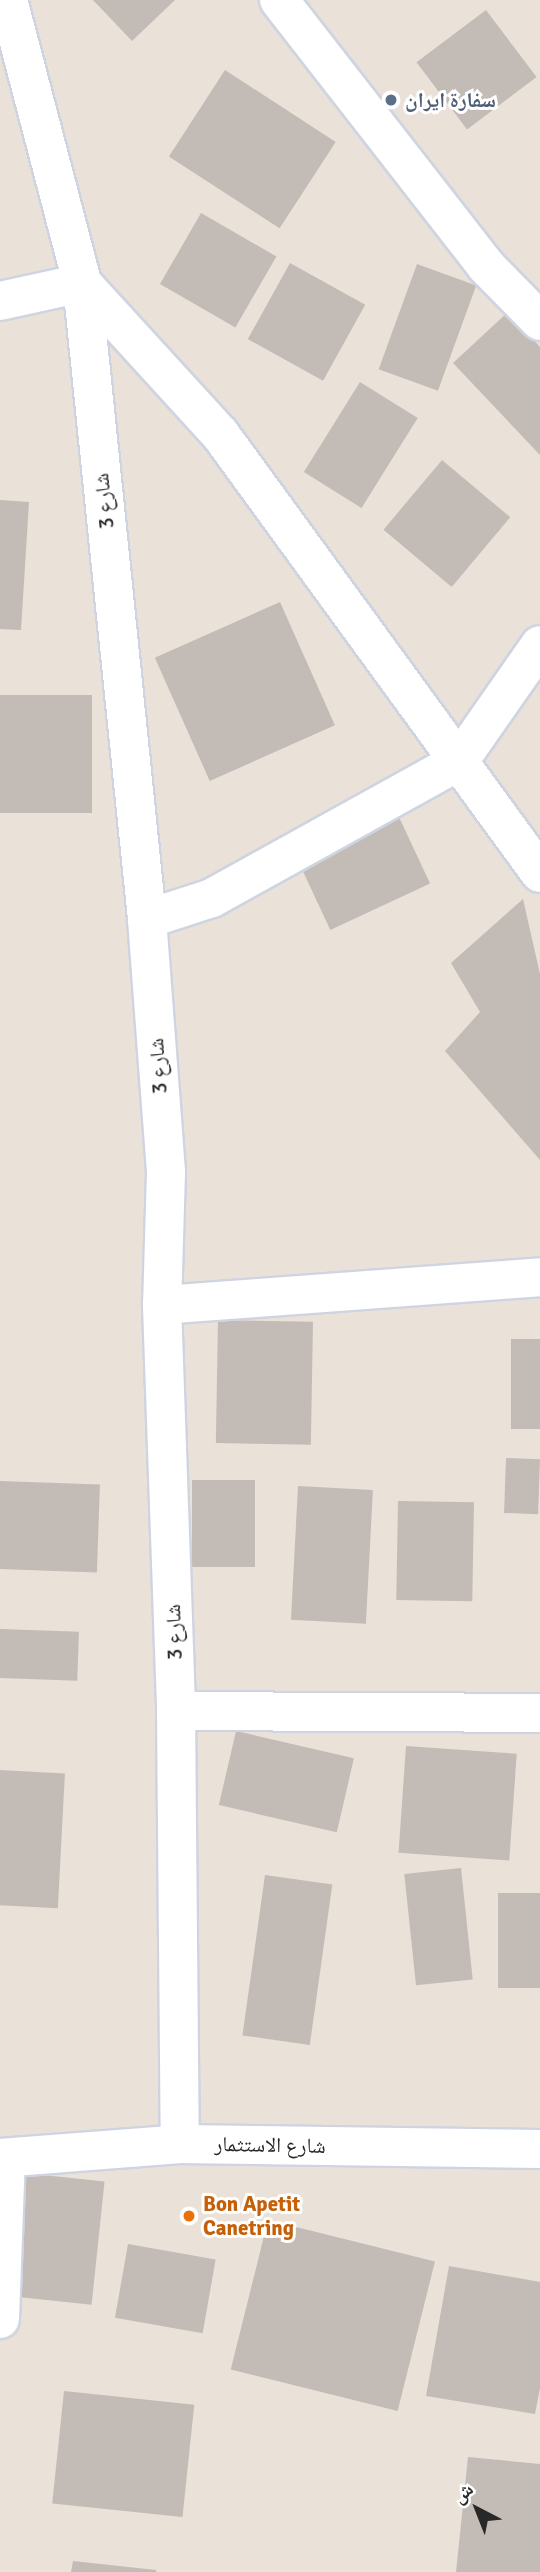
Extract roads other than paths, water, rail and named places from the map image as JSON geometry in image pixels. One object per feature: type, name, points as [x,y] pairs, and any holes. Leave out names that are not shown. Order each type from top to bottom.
[{"type":"street","name":"شارع 3","points":[[8,0],[82,283],[147,919],[166,1172],[162,1305],[176,1711],[180,2144]]},
{"type":"street","points":[[279,0],[486,266],[540,321]]},
{"type":"street","points":[[0,301],[82,283],[220,434],[540,873]]},
{"type":"street","points":[[147,919],[212,898],[459,761],[540,645]]},
{"type":"street","points":[[162,1305],[540,1278]]},
{"type":"street","points":[[176,1711],[540,1713]]},
{"type":"street","name":"شارع الاستثمار","points":[[3,2158],[180,2144],[540,2149]]},
{"type":"street","points":[[0,2319],[3,2158]]},
{"type":"place","name":"سفارة ايران","points":[[391,100]]},
{"type":"place","name":"Bon Apetit Canetring","points":[[189,2216]]}]
